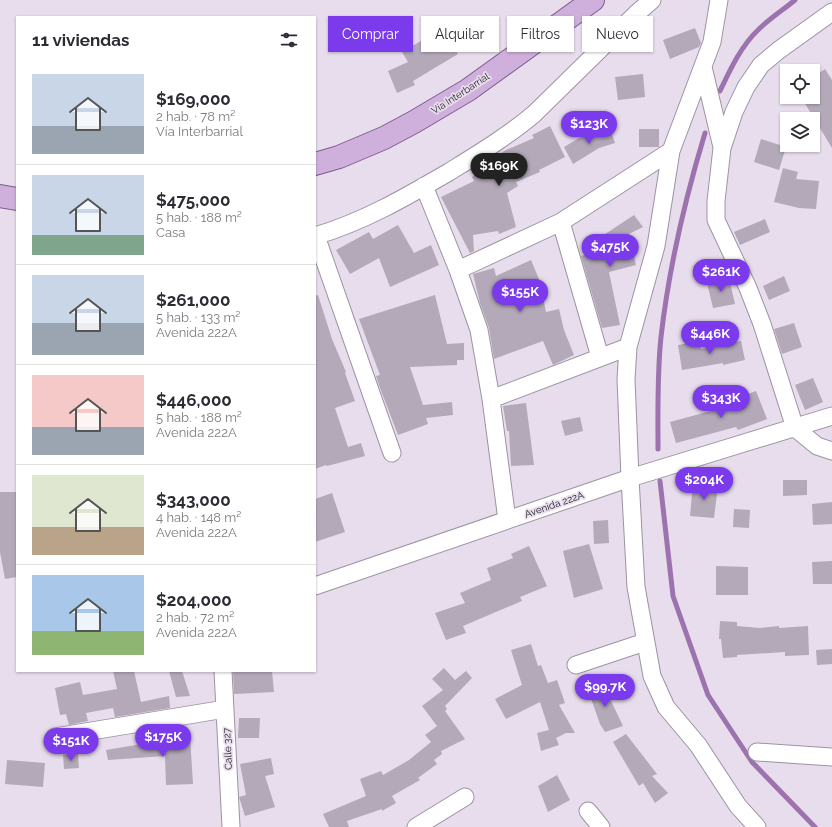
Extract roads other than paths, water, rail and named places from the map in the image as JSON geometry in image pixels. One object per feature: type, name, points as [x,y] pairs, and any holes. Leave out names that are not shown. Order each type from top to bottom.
[{"type":"main road","name":"Vía Interbarrial","points":[[316,164],[339,157],[384,138],[414,122],[468,90],[593,0]]},
{"type":"main road","points":[[0,196],[16,199]]},
{"type":"street","points":[[316,236],[357,221],[424,186],[519,127],[652,0]]},
{"type":"street","points":[[719,0],[712,42],[671,151],[656,246],[628,347],[626,379],[630,478],[636,587],[652,676],[666,707],[698,745],[738,806],[758,827]]},
{"type":"street","points":[[832,12],[779,50],[761,65],[746,87],[734,112],[722,148],[716,201],[716,220],[748,288],[762,324],[795,428],[817,446],[832,451]]},
{"type":"street","points":[[703,67],[722,148]]},
{"type":"street","points":[[458,270],[561,222],[671,151]]},
{"type":"street","points":[[424,186],[458,270],[479,330],[491,399],[507,520]]},
{"type":"street","points":[[561,222],[600,357]]},
{"type":"street","points":[[316,239],[392,454]]},
{"type":"street","points":[[491,399],[628,347]]},
{"type":"street","name":"Avenida 222A","points":[[316,586],[630,478],[832,416]]},
{"type":"street","points":[[576,664],[645,642]]},
{"type":"street","name":"Calle 327","points":[[224,672],[231,827]]},
{"type":"street","points":[[55,737],[225,709]]},
{"type":"street","points":[[757,752],[832,756]]},
{"type":"street","points":[[416,827],[465,797]]},
{"type":"street","points":[[588,811],[601,827]]},
{"type":"waterway","points":[[720,91],[746,43],[767,22],[795,0]]},
{"type":"waterway","points":[[658,449],[659,365],[664,311],[678,234],[705,133]]},
{"type":"waterway","points":[[660,481],[673,596],[708,695],[752,762],[815,827]]}]
